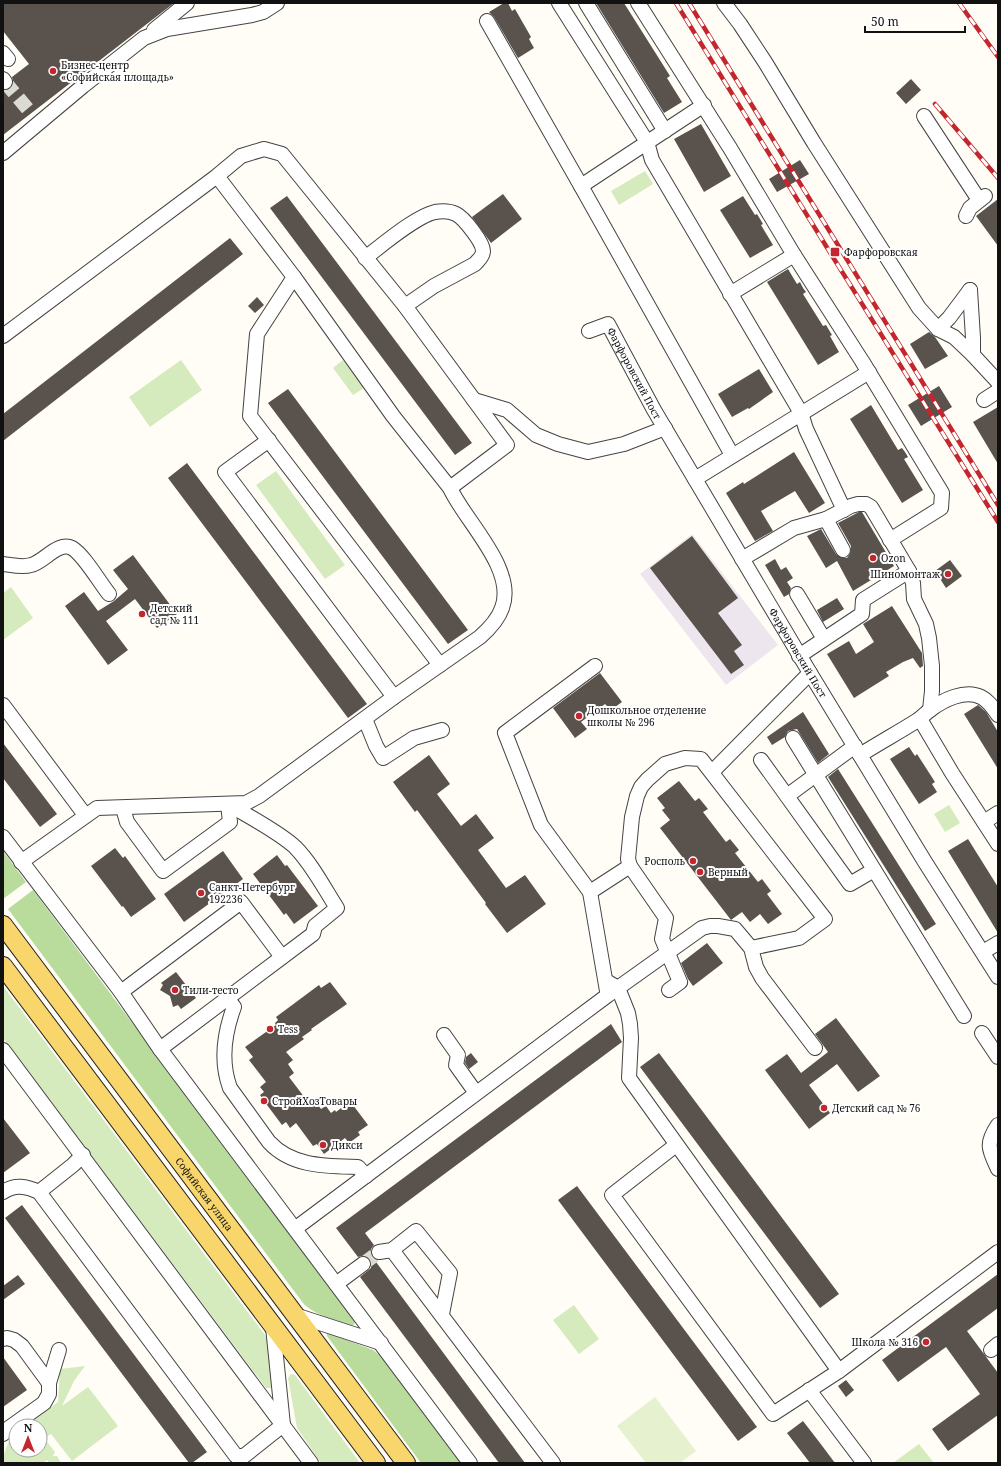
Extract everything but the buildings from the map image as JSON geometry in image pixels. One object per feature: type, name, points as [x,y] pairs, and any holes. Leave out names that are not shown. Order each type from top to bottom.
[{"type":"main road","name":"Софийская улица","points":[[3,925],[406,1463]]},
{"type":"main road","points":[[3,966],[376,1463]]},
{"type":"main road","points":[[199,1226],[218,1212]]},
{"type":"street","points":[[3,153],[35,118],[144,38],[187,3]]},
{"type":"street","points":[[144,38],[167,29],[252,15],[263,12],[277,3]]},
{"type":"street","points":[[559,3],[647,142],[652,160],[801,413],[806,429],[844,510]]},
{"type":"street","points":[[586,3],[665,131]]},
{"type":"street","points":[[638,3],[704,105],[794,255],[869,372],[942,493],[941,508],[890,540]]},
{"type":"street","points":[[724,3],[765,62],[814,143],[919,308],[938,329],[954,337],[998,382]]},
{"type":"street","points":[[487,21],[732,455]]},
{"type":"street","points":[[581,186],[704,105]]},
{"type":"street","points":[[924,116],[982,198],[970,208],[966,216]]},
{"type":"street","points":[[3,336],[217,176],[241,156],[264,149],[282,154],[405,306],[507,445],[450,488]]},
{"type":"street","points":[[122,808],[128,822],[164,871],[230,822],[259,796],[480,637],[491,626],[502,608],[504,599],[502,578],[491,552],[455,500],[450,488],[393,416],[294,277],[217,176]]},
{"type":"street","points":[[365,258],[404,229],[428,214],[436,212],[456,214],[465,222],[483,250],[479,260],[475,264],[434,286],[405,306]]},
{"type":"street","points":[[730,294],[794,255]]},
{"type":"street","points":[[294,277],[257,334],[250,416],[440,665]]},
{"type":"street","points":[[938,329],[949,318],[970,290],[973,355]]},
{"type":"street","name":"Фарфоровский Пост","points":[[589,331],[608,324],[665,428],[799,656],[998,976]]},
{"type":"street","points":[[695,479],[869,372]]},
{"type":"street","points":[[984,400],[998,391]]},
{"type":"street","points":[[474,400],[507,410],[536,435],[558,444],[588,452],[624,444],[665,428]]},
{"type":"street","points":[[269,440],[225,472],[394,698]]},
{"type":"street","points":[[742,559],[794,528],[826,519],[858,504],[866,504],[871,507],[909,571],[913,583],[914,599],[926,624],[929,638],[932,685],[925,714],[952,773],[998,844]]},
{"type":"street","points":[[826,519],[843,550]]},
{"type":"street","points":[[3,564],[24,566],[31,565],[64,546],[71,548],[80,555],[109,594]]},
{"type":"street","points":[[799,656],[862,614],[863,600],[909,571]]},
{"type":"street","points":[[797,594],[824,639]]},
{"type":"street","points":[[595,666],[505,733],[541,825],[590,892],[611,988],[628,1013],[630,1024],[629,1078],[839,1370]]},
{"type":"street","points":[[712,772],[810,673]]},
{"type":"street","points":[[787,796],[816,775],[925,714],[945,700],[957,696],[970,695],[981,697],[991,704],[998,715]]},
{"type":"street","points":[[3,705],[85,815]]},
{"type":"street","points":[[365,719],[376,746],[383,758],[414,738],[442,730]]},
{"type":"street","points":[[793,738],[964,1016]]},
{"type":"street","points":[[669,990],[680,982],[662,939],[666,918],[630,866],[628,859],[634,804],[641,788],[647,780],[665,764],[685,758],[701,759],[825,919],[799,938],[751,948]]},
{"type":"street","points":[[761,760],[850,884],[874,870]]},
{"type":"street","points":[[22,862],[85,815],[97,808],[228,804],[244,808],[294,847],[304,858],[337,908],[316,926],[313,934],[160,1048]]},
{"type":"street","points":[[228,804],[230,822]]},
{"type":"street","points":[[984,822],[998,814]]},
{"type":"street","points":[[3,837],[121,992],[160,1048],[296,1228],[470,1463]]},
{"type":"street","points":[[590,892],[630,866]]},
{"type":"street","points":[[121,992],[241,902],[282,957]]},
{"type":"street","points":[[296,1228],[476,1093],[611,988],[667,953],[702,928],[710,926],[727,927],[735,930],[751,948],[756,967],[815,1048]]},
{"type":"street","points":[[983,952],[998,943]]},
{"type":"street","points":[[227,998],[234,1007],[225,1039],[225,1067],[227,1080],[230,1088],[270,1142],[276,1149],[289,1157],[303,1162],[326,1166],[358,1167],[366,1176]]},
{"type":"street","points":[[982,1033],[998,1057]]},
{"type":"street","points":[[444,1035],[458,1055],[456,1065],[476,1093]]},
{"type":"street","points":[[3,1050],[8,1067],[83,1155],[311,1463]]},
{"type":"street","points":[[998,1125],[990,1142],[990,1150],[998,1169]]},
{"type":"street","points":[[676,1145],[612,1195],[773,1414],[839,1370],[998,1252]]},
{"type":"street","points":[[39,1192],[73,1165],[83,1155]]},
{"type":"street","points":[[3,1192],[9,1188],[20,1186],[39,1192],[236,1456],[244,1456],[283,1425]]},
{"type":"street","points":[[442,1314],[450,1273],[416,1231],[386,1251],[442,1314],[553,1463]]},
{"type":"street","points":[[336,1284],[363,1264]]},
{"type":"street","points":[[295,1315],[381,1343]]},
{"type":"street","points":[[273,1326],[283,1425]]},
{"type":"street","points":[[3,1339],[7,1338],[14,1340],[22,1346],[49,1383]]},
{"type":"street","points":[[3,1434],[6,1430],[44,1403],[48,1394],[49,1383],[59,1350]]},
{"type":"street","points":[[809,1390],[864,1463]]},
{"type":"shaded area","points":[[692,534],[778,645],[726,685],[640,574]]},
{"type":"green space","points":[[645,171],[653,184],[619,205],[611,191]]},
{"type":"green space","points":[[181,360],[202,390],[150,427],[129,397]]},
{"type":"green space","points":[[343,360],[364,388],[353,395],[333,368]]},
{"type":"green space","points":[[276,471],[345,565],[325,579],[256,485]]},
{"type":"green space","points":[[11,587],[33,618],[3,640],[3,593]]},
{"type":"green space","points":[[949,805],[960,823],[945,832],[934,814]]},
{"type":"green space","points":[[3,851],[26,882],[3,899]]},
{"type":"green space","points":[[33,890],[355,1321],[354,1325],[319,1314],[303,1303],[8,909]]},
{"type":"green space","points":[[3,986],[265,1335],[268,1342],[271,1388],[266,1388],[3,1038]]},
{"type":"green space","points":[[574,1305],[599,1339],[579,1354],[553,1320]]},
{"type":"green space","points":[[327,1333],[373,1350],[382,1357],[461,1463],[421,1463],[327,1336]]},
{"type":"green space","points":[[85,1366],[74,1381],[62,1406],[88,1387],[118,1426],[72,1461],[51,1434],[48,1436],[48,1418],[36,1418],[58,1402],[60,1369]]},
{"type":"green space","points":[[291,1374],[295,1375],[360,1463],[321,1463],[297,1428],[288,1378]]},
{"type":"green space","points":[[655,1397],[696,1451],[680,1463],[646,1463],[617,1426]]},
{"type":"green space","points":[[48,1443],[55,1452],[53,1456],[57,1456],[61,1463],[49,1463],[47,1460],[43,1463],[3,1463],[8,1444],[8,1458],[48,1458]]},
{"type":"green space","points":[[919,1444],[934,1463],[893,1463]]},
{"type":"tunnel","points":[[5,82],[31,113]]},
{"type":"tunnel","points":[[363,1264],[379,1252]]},
{"type":"railway","points":[[676,3],[998,522]]},
{"type":"railway","points":[[689,3],[998,505]]},
{"type":"railway","points":[[959,3],[998,57]]},
{"type":"railway","points":[[935,104],[998,178]]},
{"type":"place","name":"Бизнес-центр «Софийская площадь»","points":[[53,71]]},
{"type":"place","name":"Фарфоровская","points":[[835,252]]},
{"type":"place","name":"Ozon","points":[[873,558]]},
{"type":"place","name":"Шиномонтаж","points":[[948,574]]},
{"type":"place","name":"Детский сад № 111","points":[[142,614]]},
{"type":"place","name":"Дошкольное отделение школы № 296","points":[[579,716]]},
{"type":"place","name":"Росполь","points":[[693,861]]},
{"type":"place","name":"Верный","points":[[700,872]]},
{"type":"place","name":"Санкт-Петербург 192236","points":[[201,893]]},
{"type":"place","name":"Тили-тесто","points":[[175,990]]},
{"type":"place","name":"Tess","points":[[270,1029]]},
{"type":"place","name":"СтройХозТовары","points":[[264,1101]]},
{"type":"place","name":"Детский сад № 76","points":[[824,1108]]},
{"type":"place","name":"Дикси","points":[[323,1145]]},
{"type":"place","name":"Школа № 316","points":[[926,1342]]}]
